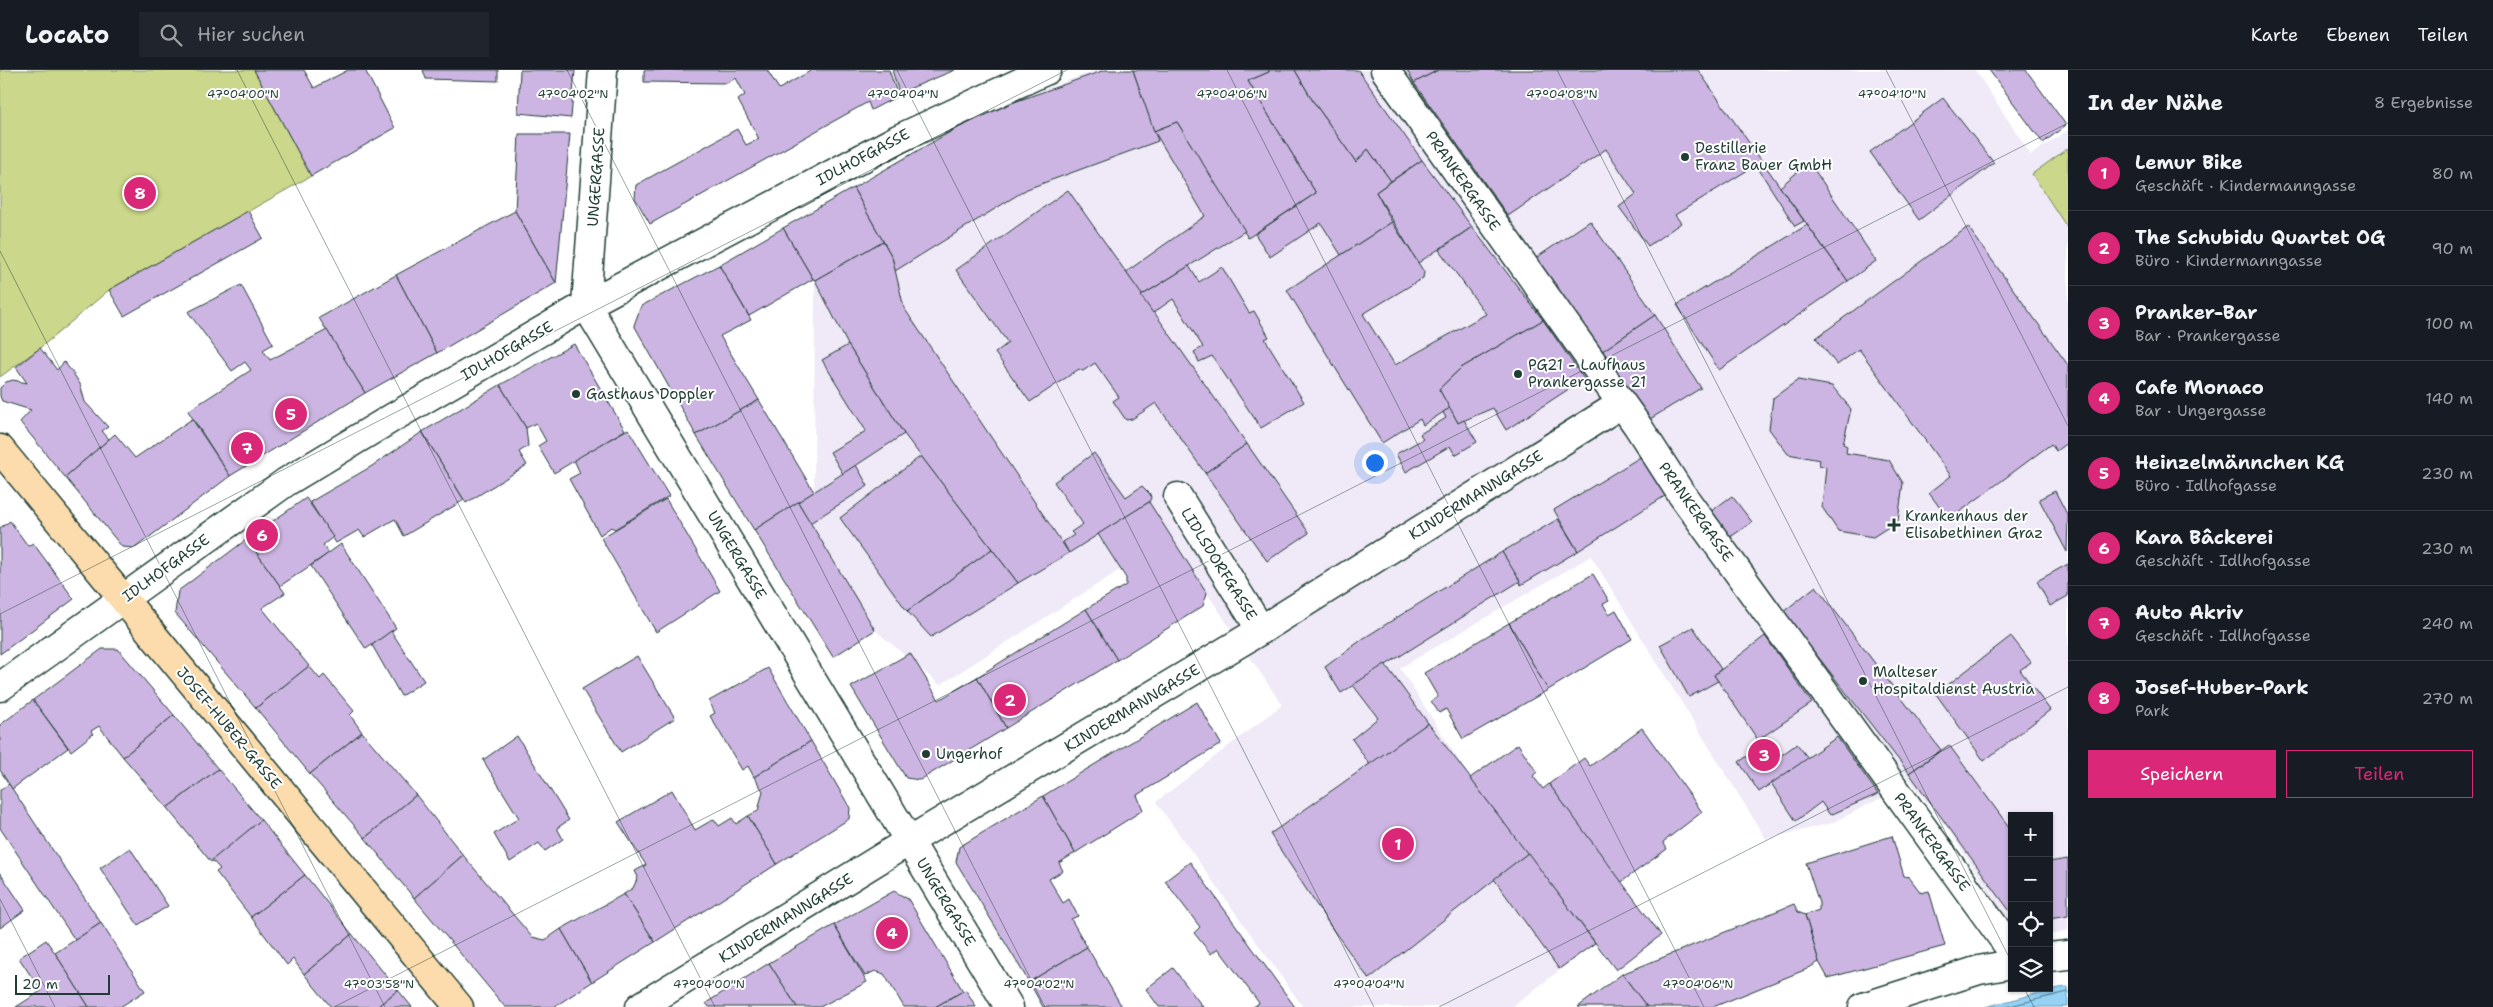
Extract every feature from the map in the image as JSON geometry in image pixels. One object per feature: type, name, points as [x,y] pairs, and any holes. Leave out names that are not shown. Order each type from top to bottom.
[{"type":"main road","name":"JOSEF-HUBER-GASSE","points":[[0,449],[356,879],[459,1007]]},
{"type":"street","name":"UNGERGASSE","points":[[603,70],[586,305],[1009,1007]]},
{"type":"street","name":"IDLHOFGASSE","points":[[0,687],[286,482],[586,305],[898,138],[1047,70]]},
{"type":"street","name":"PRANKERGASSE","points":[[1385,70],[1637,425],[1680,492],[2008,947]]},
{"type":"street","name":"KINDERMANNGASSE","points":[[640,1007],[909,841],[1261,630],[1621,404]]},
{"type":"street","name":"LIDLSDORFGASSE","points":[[1178,497],[1261,630]]},
{"type":"street","points":[[1863,1007],[1979,970],[2008,965]]},
{"type":"shaded area","points":[[1096,70],[1975,70],[2031,155],[2068,130],[2068,930],[2053,934],[2053,812],[2008,812],[2008,920],[1951,834],[1905,774],[1881,798],[1832,823],[1766,839],[1591,556],[1400,668],[1470,778],[1595,943],[1512,1007],[1303,1007],[1156,802],[1282,705],[1207,593],[1121,569],[940,685],[875,630],[798,502],[814,492],[815,280],[783,228],[983,113]]},
{"type":"green space","points":[[0,70],[254,70],[311,176],[109,290],[40,348],[0,377]]},
{"type":"green space","points":[[2068,148],[2068,229],[2032,174]]},
{"type":"water","points":[[2068,987],[2068,1007],[1985,1007],[2043,992],[2053,992],[2053,990]]},
{"type":"building","points":[[254,70],[304,70],[314,88],[348,70],[365,70],[395,128],[311,176]]},
{"type":"building","points":[[423,70],[498,70],[498,81],[426,79]]},
{"type":"building","points":[[520,70],[575,70],[571,118],[518,113]]},
{"type":"building","points":[[644,70],[767,70],[779,89],[812,70],[889,70],[898,96],[871,110],[868,102],[650,224],[635,198],[636,185],[737,129],[746,145],[759,139],[738,100],[745,95],[736,78],[727,83],[644,82]]},
{"type":"building","points":[[892,70],[955,70],[899,93]]},
{"type":"building","points":[[1105,70],[1133,70],[1158,141],[1027,189],[895,271],[892,257],[853,188],[983,113]]},
{"type":"building","points":[[1133,70],[1269,70],[1269,72],[1248,81],[1316,193],[1248,238],[1177,122],[1154,131]]},
{"type":"building","points":[[1269,70],[1295,70],[1313,101],[1356,162],[1368,149],[1391,181],[1376,192],[1392,222],[1341,255],[1321,223],[1270,257],[1255,234],[1316,193],[1248,81],[1269,72]]},
{"type":"building","points":[[1295,70],[1358,70],[1422,160],[1391,181],[1368,149],[1356,162],[1313,101]]},
{"type":"building","points":[[1407,70],[1438,70],[1414,83]]},
{"type":"building","name":"Destillerie Franz Bauer GmbH","points":[[1438,70],[1698,70],[1804,221],[1795,226],[1756,165],[1675,215],[1681,223],[1648,246],[1619,207],[1636,194],[1606,149],[1508,216],[1414,83]]},
{"type":"building","points":[[1989,70],[2026,70],[2066,125],[2043,143]]},
{"type":"building","points":[[1943,98],[1994,163],[1919,220],[1870,152]]},
{"type":"building","points":[[1177,122],[1245,231],[1141,296],[1126,272],[1205,216],[1154,131]]},
{"type":"building","points":[[519,134],[570,134],[556,283],[515,211]]},
{"type":"building","points":[[1422,160],[1472,227],[1418,263],[1376,192]]},
{"type":"building","points":[[1809,162],[1876,261],[1848,281],[1780,187]]},
{"type":"building","points":[[853,188],[883,241],[815,280],[783,228]]},
{"type":"building","points":[[1068,190],[1247,444],[1205,473],[1156,403],[1132,419],[1126,420],[1113,401],[1119,397],[1095,363],[1083,371],[1079,369],[1030,402],[995,353],[1008,343],[956,270]]},
{"type":"building","points":[[248,211],[263,238],[124,316],[109,290]]},
{"type":"building","points":[[515,211],[556,283],[437,353],[396,275]]},
{"type":"building","points":[[1590,221],[1655,315],[1601,352],[1536,258]]},
{"type":"building","points":[[1392,222],[1424,272],[1423,278],[1363,314],[1395,365],[1486,314],[1439,250],[1472,227],[1543,320],[1461,368],[1439,389],[1450,408],[1423,425],[1420,419],[1382,443],[1287,290]]},
{"type":"building","points":[[1807,225],[1848,281],[1719,370],[1677,305]]},
{"type":"building","points":[[1968,227],[2068,365],[2068,442],[2056,451],[2051,444],[1949,520],[1929,493],[1951,476],[1859,349],[1837,365],[1816,338]]},
{"type":"building","points":[[783,228],[813,279],[749,316],[719,265]]},
{"type":"building","points":[[883,241],[892,257],[904,308],[1069,553],[1018,583],[904,434],[848,345],[815,280]]},
{"type":"building","points":[[719,265],[751,320],[720,336],[759,400],[696,435],[634,325],[641,306]]},
{"type":"building","points":[[1189,266],[1199,282],[1222,267],[1249,313],[1254,311],[1269,337],[1265,339],[1304,402],[1261,428],[1212,356],[1199,362],[1194,352],[1203,347],[1173,299],[1153,313],[1141,296]]},
{"type":"building","points":[[396,275],[437,353],[365,393],[319,318]]},
{"type":"building","points":[[241,285],[273,344],[263,350],[270,360],[327,330],[365,393],[230,476],[188,411],[251,370],[245,362],[232,371],[188,312]]},
{"type":"building","points":[[1655,315],[1701,388],[1650,419],[1601,352]]},
{"type":"building","name":"PG21 - Laufhaus Prankergasse 21","points":[[1543,320],[1584,379],[1506,430],[1493,408],[1458,423],[1439,389],[1461,368]]},
{"type":"building","points":[[574,344],[625,430],[554,473],[538,446],[546,441],[536,423],[526,428],[500,385]]},
{"type":"building","points":[[848,345],[904,434],[843,474],[830,452],[866,431],[822,360]]},
{"type":"building","points":[[40,348],[57,370],[64,362],[80,384],[85,402],[108,427],[102,431],[109,439],[65,477],[20,422],[31,410],[2,401],[0,396],[0,388],[6,382],[13,380],[27,383],[16,367]]},
{"type":"building","points":[[1798,380],[1832,386],[1851,409],[1843,444],[1847,446],[1846,453],[1889,460],[1903,483],[1898,521],[1873,537],[1838,531],[1822,507],[1826,467],[1819,465],[1820,460],[1788,454],[1769,429],[1773,398]]},
{"type":"building","points":[[500,385],[526,428],[528,446],[519,452],[527,465],[466,503],[422,432]]},
{"type":"building","points":[[759,400],[814,492],[754,530],[696,435]]},
{"type":"building","points":[[1450,408],[1458,423],[1464,420],[1477,442],[1455,455],[1450,446],[1406,472],[1396,454],[1423,439],[1420,434],[1446,418],[1443,412]]},
{"type":"building","points":[[192,419],[230,476],[135,548],[122,547],[65,477],[115,434],[135,458]]},
{"type":"building","points":[[628,429],[669,496],[615,529],[611,527],[600,535],[569,479],[580,473],[574,460]]},
{"type":"building","points":[[422,432],[464,500],[404,536],[395,519],[364,537],[359,530],[336,543],[310,502],[372,466]]},
{"type":"building","points":[[1247,444],[1309,533],[1267,561],[1205,473]]},
{"type":"building","points":[[1094,453],[1126,497],[1142,486],[1150,494],[1151,498],[1149,502],[1069,553],[1063,542],[1074,535],[1071,532],[1083,524],[1054,482]]},
{"type":"building","points":[[921,456],[992,549],[907,611],[840,518]]},
{"type":"building","points":[[1642,456],[1668,494],[1578,551],[1554,510]]},
{"type":"building","points":[[856,465],[868,486],[810,523],[798,502]]},
{"type":"building","points":[[2055,491],[2068,516],[2067,552],[2039,499]]},
{"type":"building","points":[[1732,496],[1752,522],[1729,538],[1710,512]]},
{"type":"building","points":[[306,498],[333,537],[323,545],[329,553],[280,586],[247,539]]},
{"type":"building","points":[[666,499],[720,591],[656,632],[601,538]]},
{"type":"building","points":[[798,502],[875,630],[833,657],[754,530]]},
{"type":"building","points":[[1149,502],[1207,593],[1203,606],[1117,660],[1086,609],[1126,585],[1126,578],[1098,534]]},
{"type":"building","points":[[1558,519],[1578,551],[1521,585],[1502,552]]},
{"type":"building","points":[[10,521],[28,546],[33,543],[74,599],[0,654],[0,528]]},
{"type":"building","points":[[247,539],[285,593],[262,608],[309,666],[256,708],[175,613],[178,591]]},
{"type":"building","points":[[341,544],[396,628],[366,649],[311,566]]},
{"type":"building","points":[[992,549],[1018,583],[931,637],[907,611]]},
{"type":"building","points":[[1502,552],[1520,581],[1341,693],[1325,667],[1364,638]]},
{"type":"building","points":[[2068,564],[2068,596],[2050,606],[2037,581]]},
{"type":"building","points":[[1593,574],[1609,601],[1603,604],[1609,614],[1616,610],[1632,639],[1548,690],[1509,623]]},
{"type":"building","name":"Malteser Hospitaldienst Austria","points":[[1816,586],[1941,750],[1909,773],[1783,612]]},
{"type":"building","points":[[1086,609],[1117,660],[1006,728],[977,677]]},
{"type":"building","points":[[1509,623],[1548,690],[1463,739],[1446,709],[1439,713],[1431,701],[1438,697],[1424,673]]},
{"type":"building","points":[[1693,627],[1721,669],[1714,675],[1718,681],[1689,697],[1660,645]]},
{"type":"building","points":[[391,631],[424,681],[401,696],[372,645]]},
{"type":"building","points":[[1765,636],[1812,703],[1758,740],[1714,675]]},
{"type":"building","points":[[2011,636],[2031,662],[2020,670],[2050,710],[1984,761],[1936,694]]},
{"type":"building","points":[[102,649],[118,649],[174,715],[123,757],[99,726],[91,731],[93,734],[71,751],[33,700]]},
{"type":"building","points":[[910,653],[939,700],[977,677],[1006,728],[920,780],[906,778],[851,687]]},
{"type":"building","points":[[637,656],[675,718],[621,752],[582,689]]},
{"type":"building","points":[[1385,664],[1428,723],[1370,765],[1352,739],[1378,718],[1353,685]]},
{"type":"building","points":[[309,666],[320,679],[324,675],[354,711],[350,715],[362,732],[310,774],[256,708]]},
{"type":"building","points":[[768,668],[811,741],[754,777],[748,766],[742,770],[710,716],[715,713],[709,701]]},
{"type":"building","points":[[33,700],[68,748],[12,789],[0,770],[0,725]]},
{"type":"building","points":[[1197,702],[1221,744],[1137,795],[1143,810],[1075,853],[1043,796]]},
{"type":"building","points":[[174,715],[218,769],[167,808],[123,757]]},
{"type":"building","points":[[1428,723],[1528,853],[1369,979],[1331,927],[1270,834]]},
{"type":"building","points":[[1642,728],[1702,812],[1663,842],[1667,849],[1620,883],[1549,784],[1584,758],[1590,766]]},
{"type":"building","points":[[362,732],[416,795],[365,838],[310,774]]},
{"type":"building","points":[[517,736],[569,820],[557,828],[563,839],[545,851],[539,843],[510,862],[494,834],[519,818],[483,760]]},
{"type":"building","points":[[1837,737],[1878,794],[1830,815],[1821,802],[1796,821],[1771,783]]},
{"type":"building","points":[[1770,740],[1780,756],[1797,744],[1808,758],[1759,792],[1739,762]]},
{"type":"building","points":[[811,741],[850,808],[849,819],[777,864],[748,816],[758,811],[763,791],[754,777]]},
{"type":"building","points":[[1518,744],[1537,772],[1533,776],[1543,789],[1549,784],[1661,935],[1616,970],[1470,778]]},
{"type":"building","points":[[1949,745],[2008,826],[2008,909],[1909,773]]},
{"type":"building","points":[[218,769],[261,820],[211,862],[167,808]]},
{"type":"building","points":[[9,784],[101,923],[75,940],[0,828],[0,790]]},
{"type":"building","points":[[672,790],[695,830],[714,819],[719,826],[732,818],[736,824],[748,816],[777,864],[655,942],[624,894],[633,888],[638,877],[635,871],[646,865],[618,822]]},
{"type":"building","points":[[416,795],[463,855],[414,898],[365,838]]},
{"type":"building","points":[[1043,796],[1075,853],[1059,863],[1063,871],[1049,879],[1063,903],[1069,899],[1078,916],[1071,919],[1087,947],[1029,982],[956,862],[959,847]]},
{"type":"building","points":[[261,820],[305,875],[251,917],[216,872],[220,869],[212,860]]},
{"type":"building","points":[[1892,836],[1904,876],[1909,877],[1921,893],[1929,891],[1945,946],[1828,978],[1819,962],[1805,915],[1819,910],[1819,903],[1806,863]]},
{"type":"building","points":[[130,848],[168,906],[138,925],[100,868]]},
{"type":"building","points":[[1528,853],[1595,943],[1559,969],[1494,879]]},
{"type":"building","points":[[463,855],[532,937],[545,940],[561,929],[592,982],[554,1007],[505,1007],[414,898]]},
{"type":"building","points":[[2068,859],[2068,916],[2053,918],[2053,902],[2053,861]]},
{"type":"building","points":[[1190,862],[1295,1007],[1253,1007],[1259,1003],[1218,948],[1211,954],[1194,933],[1200,927],[1165,881]]},
{"type":"building","points":[[0,873],[25,910],[0,928]]},
{"type":"building","points":[[305,875],[352,934],[304,974],[293,959],[287,965],[251,917]]},
{"type":"building","points":[[894,891],[908,899],[963,991],[935,1007],[904,1007],[884,974],[875,971],[865,976],[834,925]]},
{"type":"building","points":[[624,894],[655,942],[592,982],[561,929]]},
{"type":"building","points":[[1794,904],[1798,912],[1805,915],[1819,962],[1807,969],[1713,1007],[1647,1007],[1622,974]]},
{"type":"building","points":[[101,923],[145,991],[120,1007],[89,1007],[55,953]]},
{"type":"building","points":[[834,925],[867,982],[820,1007],[797,1007],[769,963]]},
{"type":"building","points":[[352,934],[398,990],[377,1007],[331,1007],[304,974]]},
{"type":"building","points":[[46,940],[89,1007],[16,1007],[41,991],[19,958]]},
{"type":"building","points":[[1087,947],[1122,1007],[1043,1007],[1029,982]]},
{"type":"building","points":[[769,963],[797,1007],[709,1007],[706,1003]]},
{"type":"building","points":[[1173,968],[1203,1007],[1159,1007],[1146,989]]},
{"type":"building","points":[[1622,974],[1647,1007],[1578,1007]]},
{"type":"building","points":[[398,990],[412,1007],[377,1007]]},
{"type":"building","points":[[966,990],[976,1007],[935,1007],[963,991]]},
{"type":"place","name":"Destillerie Franz Bauer GmbH","points":[[1685,157]]},
{"type":"place","name":"Josef-Huber-Park","points":[[140,193]]},
{"type":"place","name":"PG21 - Laufhaus Prankergasse 21","points":[[1518,374]]},
{"type":"place","name":"Gasthaus Doppler","points":[[576,394]]},
{"type":"place","name":"Heinzelmännchen KG","points":[[291,414]]},
{"type":"place","name":"Auto Akriv","points":[[247,448]]},
{"type":"place","name":"Krankenhaus der Elisabethinen Graz","points":[[1894,525]]},
{"type":"place","name":"Kara Bâckerei","points":[[262,535]]},
{"type":"place","name":"Malteser Hospitaldienst Austria","points":[[1863,681]]},
{"type":"place","name":"The Schubidu Quartet OG","points":[[1010,700]]},
{"type":"place","name":"Ungerhof","points":[[926,754]]},
{"type":"place","name":"Pranker-Bar","points":[[1764,755]]},
{"type":"place","name":"Lemur Bike","points":[[1398,844]]},
{"type":"place","name":"Cafe Monaco","points":[[892,933]]}]
